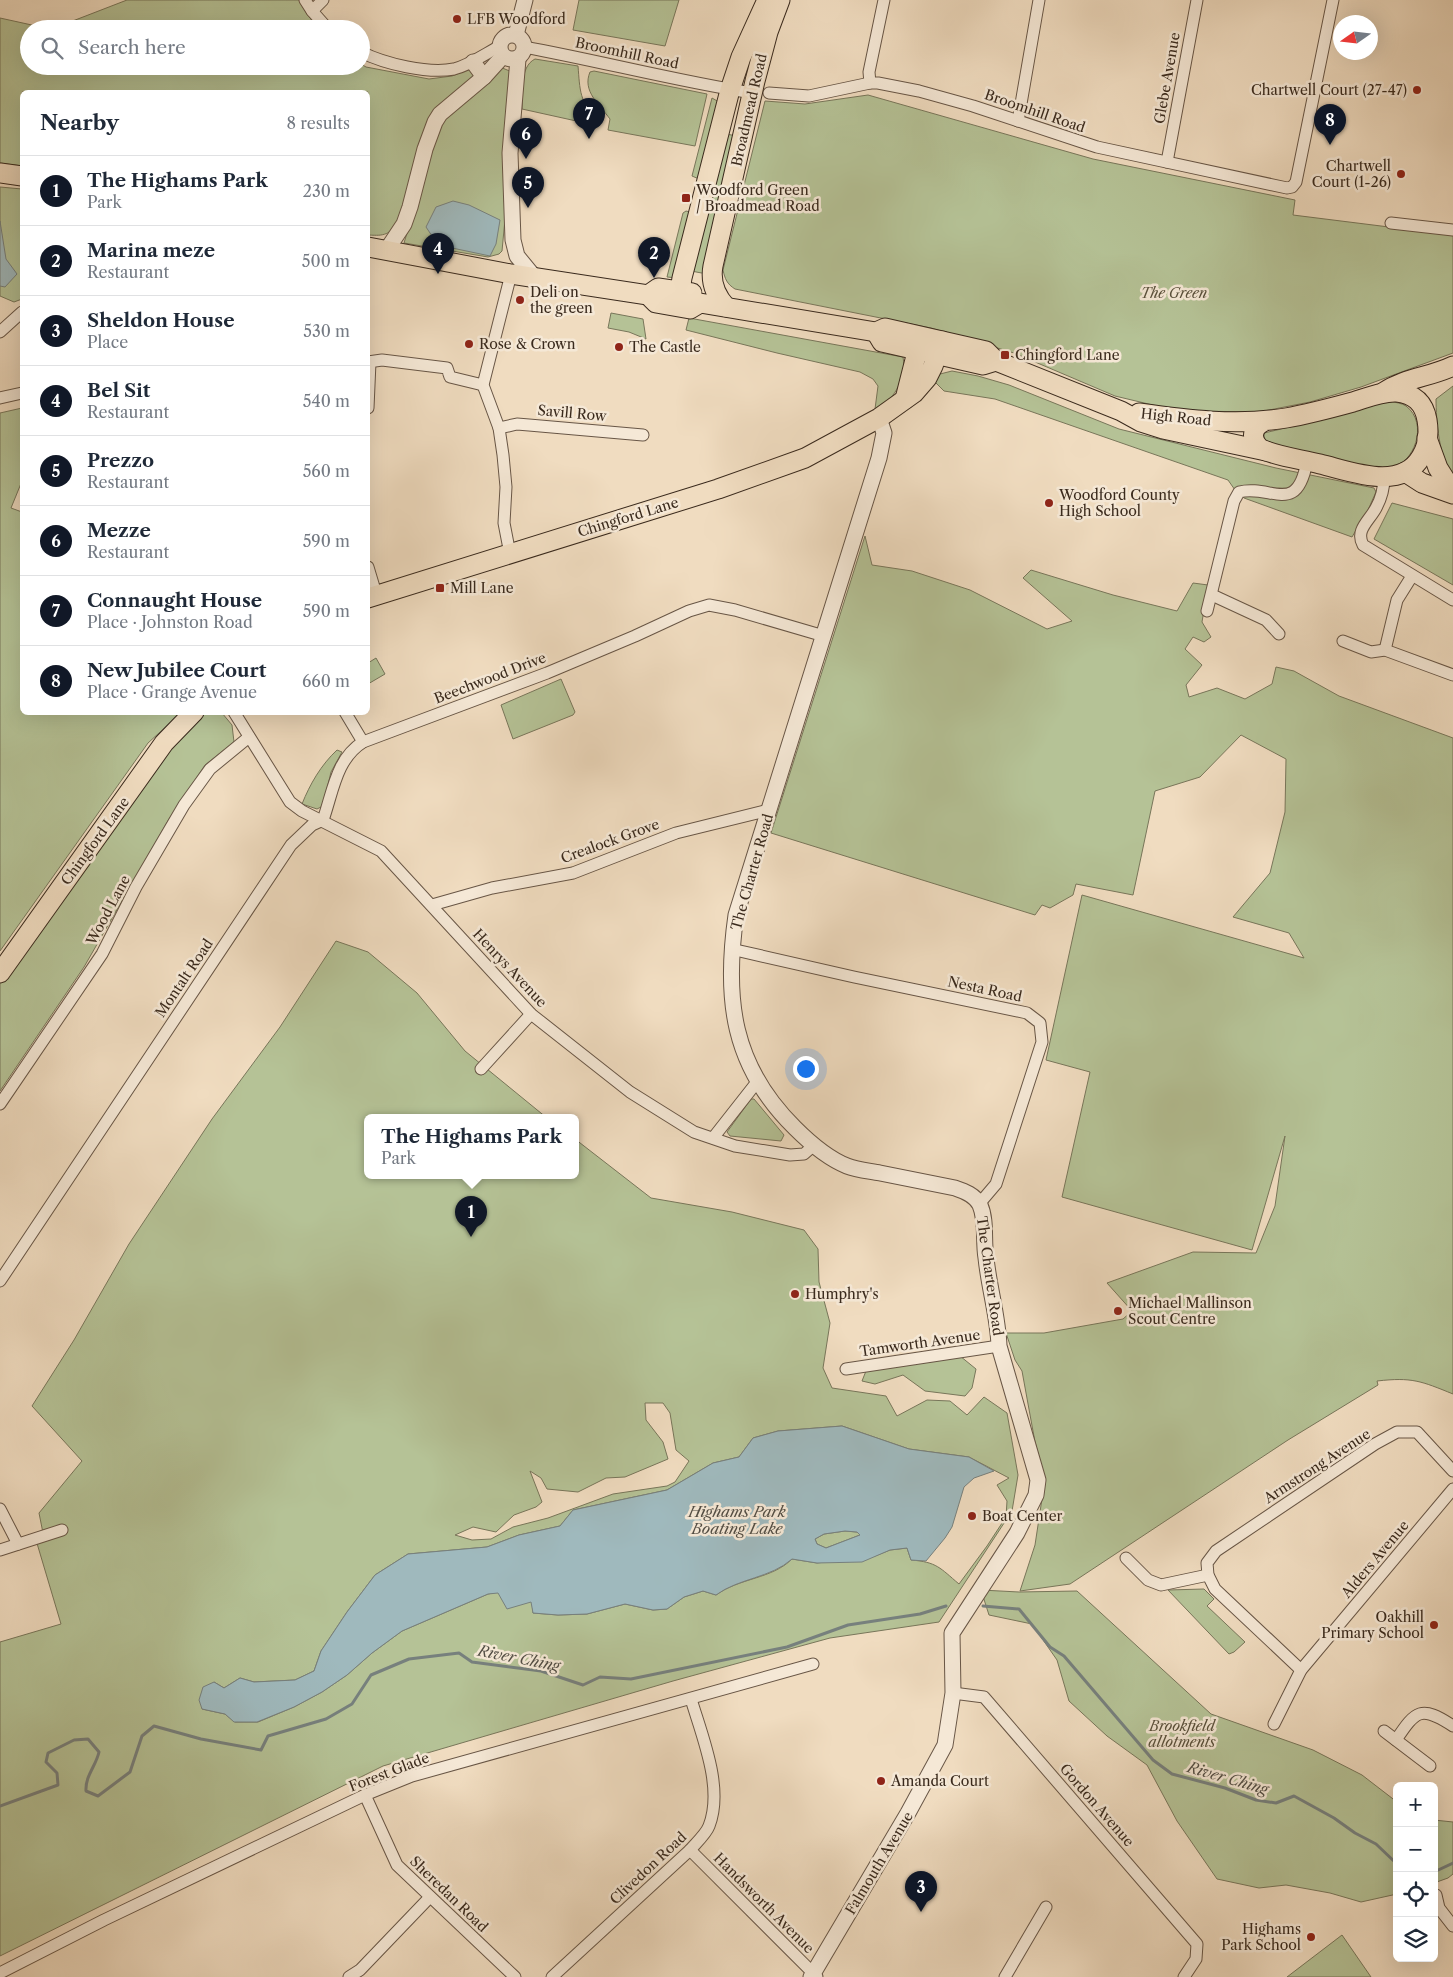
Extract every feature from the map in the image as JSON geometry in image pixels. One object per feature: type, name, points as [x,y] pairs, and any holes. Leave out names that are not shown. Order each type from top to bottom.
[{"type":"main road","name":"Broadmead Road","points":[[680,291],[730,90],[741,57],[767,0]]},
{"type":"main road","name":"Broadmead Road","points":[[726,307],[719,300],[712,273],[760,93],[768,32],[780,0]]},
{"type":"main road","points":[[0,172],[20,176]]},
{"type":"main road","points":[[376,249],[535,278],[648,294],[658,288],[680,291],[692,293],[700,303]]},
{"type":"main road","points":[[648,294],[656,303],[690,309],[700,303],[876,332],[882,342],[919,343],[940,348],[986,351],[996,361],[1121,411]]},
{"type":"main road","points":[[905,399],[919,343]]},
{"type":"main road","name":"Chingford Lane","points":[[373,596],[510,554],[783,466],[814,454],[879,418],[914,392],[927,378],[940,348]]},
{"type":"main road","points":[[1381,394],[1398,383],[1447,369]]},
{"type":"main road","points":[[1384,477],[1405,472],[1423,454],[1428,429],[1425,410],[1426,395],[1430,386],[1447,369]]},
{"type":"main road","points":[[1381,394],[1389,392],[1408,395],[1420,403],[1425,410]]},
{"type":"main road","name":"High Road","points":[[1121,411],[1198,420],[1265,421],[1305,414],[1381,394]]},
{"type":"main road","name":"High Road","points":[[1121,411],[1141,422],[1163,429],[1266,451],[1364,475],[1384,477]]},
{"type":"main road","points":[[1265,421],[1257,426],[1253,435],[1257,446],[1266,451]]},
{"type":"main road","points":[[1427,438],[1438,468],[1453,493]]},
{"type":"main road","points":[[1405,472],[1437,490],[1453,493]]},
{"type":"main road","name":"Chingford Lane","points":[[0,973],[164,743],[191,715]]},
{"type":"street","points":[[304,0],[320,20]]},
{"type":"street","points":[[312,11],[323,0]]},
{"type":"street","points":[[525,0],[512,49],[510,153],[513,240],[517,256],[535,278]]},
{"type":"street","points":[[870,83],[869,72],[884,0]]},
{"type":"street","points":[[1018,121],[1039,0]]},
{"type":"street","name":"Glebe Avenue","points":[[1167,162],[1196,0]]},
{"type":"street","name":"Broomhill Road","points":[[512,49],[730,90],[809,96],[870,83],[919,91],[1097,147],[1287,188],[1292,187],[1296,182],[1333,0]]},
{"type":"street","points":[[370,55],[402,66],[431,70],[454,69],[512,49]]},
{"type":"street","points":[[376,249],[404,224],[425,149],[440,114],[512,49]]},
{"type":"street","points":[[473,62],[484,76]]},
{"type":"street","points":[[1391,223],[1453,230]]},
{"type":"street","points":[[510,554],[504,523],[506,487],[503,455],[498,428],[483,385],[511,274]]},
{"type":"street","points":[[0,332],[20,314]]},
{"type":"street","points":[[370,362],[382,360],[447,368],[450,378],[483,385]]},
{"type":"street","points":[[0,398],[20,394]]},
{"type":"street","name":"The Charter Road","points":[[879,418],[884,433],[882,445],[736,915],[731,949],[732,999],[743,1051],[758,1082],[780,1114],[813,1146],[847,1166],[967,1191],[979,1204],[984,1221],[986,1258],[998,1327],[999,1346],[1038,1480],[1036,1495],[1017,1534],[955,1629]]},
{"type":"street","name":"Savill Row","points":[[498,428],[523,424],[643,435]]},
{"type":"street","points":[[1207,611],[1234,501],[1239,492],[1286,495],[1298,487],[1307,461]]},
{"type":"street","points":[[1384,477],[1376,509],[1362,528],[1360,540],[1363,545],[1453,600]]},
{"type":"street","points":[[370,574],[374,587],[373,596]]},
{"type":"street","points":[[1385,650],[1397,600],[1412,576]]},
{"type":"street","points":[[1212,595],[1266,620],[1278,634]]},
{"type":"street","name":"Beechwood Drive","points":[[322,820],[338,771],[353,748],[362,742],[547,673],[635,636],[689,610],[709,605],[735,610],[824,636]]},
{"type":"street","points":[[1343,641],[1371,652],[1385,650],[1453,675]]},
{"type":"street","points":[[236,715],[290,802],[302,811],[322,820]]},
{"type":"street","points":[[347,715],[362,742]]},
{"type":"street","name":"Wood Lane","points":[[0,1104],[102,954],[136,887],[184,805],[210,769],[249,737]]},
{"type":"street","name":"Crealock Grove","points":[[432,905],[492,888],[574,873],[676,833],[769,810]]},
{"type":"street","name":"Henrys Avenue","points":[[322,820],[381,851],[531,1014],[630,1092],[694,1132],[735,1146],[790,1155],[804,1154],[813,1146]]},
{"type":"street","name":"Montalt Road","points":[[0,1281],[286,852],[312,824],[322,820]]},
{"type":"street","name":"Nesta Road","points":[[731,949],[1027,1013],[1040,1023],[1042,1042],[996,1184],[979,1204]]},
{"type":"street","points":[[481,1069],[531,1014]]},
{"type":"street","points":[[713,1138],[758,1082]]},
{"type":"street","name":"Tamworth Avenue","points":[[846,1369],[999,1346]]},
{"type":"street","name":"Armstrong Avenue","points":[[1208,1575],[1207,1563],[1216,1551],[1375,1444],[1397,1432],[1417,1432],[1453,1471]]},
{"type":"street","name":"Alders Avenue","points":[[1274,1724],[1301,1670],[1453,1489]]},
{"type":"street","points":[[0,1509],[18,1544]]},
{"type":"street","points":[[0,1550],[62,1530]]},
{"type":"street","points":[[1126,1558],[1148,1580],[1161,1586],[1208,1575],[1216,1589],[1301,1670]]},
{"type":"street","name":"Falmouth Avenue","points":[[814,1976],[946,1745],[953,1693],[952,1633],[955,1629]]},
{"type":"street","name":"Forest Glade","points":[[0,1973],[104,1920],[365,1795],[412,1776],[813,1664]]},
{"type":"street","name":"Gordon Avenue","points":[[953,1693],[984,1697],[1197,1944],[1196,1959],[1184,1977]]},
{"type":"street","name":"Clivedon Road","points":[[552,1977],[690,1850],[709,1827],[714,1801],[714,1774],[691,1699]]},
{"type":"street","points":[[1396,1740],[1409,1720],[1419,1714],[1427,1713],[1453,1726]]},
{"type":"street","points":[[1384,1731],[1430,1766]]},
{"type":"street","name":"Sheredan Road","points":[[365,1795],[397,1865],[515,1977]]},
{"type":"street","name":"Handsworth Avenue","points":[[690,1850],[814,1976]]},
{"type":"street","points":[[349,1977],[360,1970],[430,1898]]},
{"type":"street","points":[[1438,1904],[1439,1908],[1453,1926]]},
{"type":"street","points":[[1005,1977],[1046,1907]]},
{"type":"green space","points":[[127,0],[299,0],[311,20],[75,20]]},
{"type":"green space","points":[[579,0],[679,0],[665,46],[573,30]]},
{"type":"green space","points":[[0,18],[20,22],[20,75],[370,75],[370,68],[429,79],[452,76],[472,68],[475,75],[433,115],[398,221],[386,234],[370,235],[370,90],[20,90],[20,166],[0,163]]},
{"type":"green space","points":[[535,59],[578,66],[579,82],[584,102],[592,114],[599,120],[599,126],[522,109],[524,74],[526,68]]},
{"type":"green space","points":[[500,67],[512,72],[506,113],[503,155],[505,219],[502,251],[499,254],[488,257],[404,243],[440,124]]},
{"type":"green space","points":[[594,71],[707,94],[695,146],[608,130],[610,119],[593,97],[588,85],[590,72]]},
{"type":"green space","name":"The Green","points":[[868,95],[1093,159],[1295,200],[1293,215],[1453,235],[1453,353],[1361,387],[1310,402],[1259,412],[1193,411],[1161,407],[1115,396],[1014,353],[931,328],[732,287],[727,281],[723,270],[765,101],[805,104]]},
{"type":"green space","points":[[712,98],[719,102],[699,179],[692,176]]},
{"type":"green space","points":[[726,134],[737,136],[707,274],[691,271]]},
{"type":"green space","points":[[0,187],[20,189],[20,300],[14,302],[0,296]]},
{"type":"green space","points":[[686,211],[690,212],[678,278],[667,277],[683,213]]},
{"type":"green space","points":[[611,313],[643,319],[646,339],[629,332],[608,328]]},
{"type":"green space","points":[[689,318],[903,357],[903,373],[898,387],[880,411],[875,409],[878,386],[873,379],[860,372],[686,330]]},
{"type":"green space","points":[[952,371],[1009,385],[1119,429],[1276,468],[1374,488],[1376,492],[1352,537],[1244,498],[1228,480],[995,399],[944,391],[933,380],[940,374]]},
{"type":"green space","points":[[1453,386],[1453,476],[1448,469],[1441,450],[1436,399]]},
{"type":"green space","points":[[1391,401],[1406,406],[1413,413],[1417,422],[1418,432],[1412,452],[1397,466],[1388,469],[1362,467],[1269,443],[1264,438],[1264,433],[1333,417],[1380,402]]},
{"type":"green space","points":[[20,408],[20,486],[11,508],[20,511],[20,715],[179,715],[148,743],[0,951],[0,413]]},
{"type":"green space","points":[[1392,503],[1453,519],[1453,585],[1374,539]]},
{"type":"green space","points":[[865,536],[872,565],[912,571],[970,590],[1047,629],[1072,621],[1023,578],[1031,570],[1113,595],[1177,611],[1193,583],[1208,585],[1202,622],[1211,637],[1204,642],[1193,637],[1185,649],[1202,665],[1186,685],[1189,697],[1217,688],[1245,699],[1272,684],[1276,667],[1294,671],[1339,696],[1453,738],[1453,1394],[1416,1381],[1377,1381],[1378,1385],[1288,1440],[1070,1584],[1020,1591],[1035,1545],[1045,1479],[1035,1442],[1022,1371],[1015,1360],[1006,1333],[1044,1333],[1123,1319],[1132,1311],[1107,1283],[1193,1252],[1256,1253],[1275,1206],[1285,1136],[1252,1250],[1062,1197],[1090,1072],[1046,1060],[1082,895],[1304,958],[1289,933],[1233,917],[1270,873],[1285,812],[1286,759],[1241,735],[1200,777],[1155,791],[1133,895],[1076,884],[1073,895],[1050,908],[1042,905],[1035,915],[771,833]]},
{"type":"green space","points":[[376,658],[385,674],[370,683],[370,662]]},
{"type":"green space","points":[[561,679],[575,712],[573,715],[513,739],[501,705]]},
{"type":"green space","points":[[204,715],[224,715],[232,725],[234,742],[205,765],[169,819],[84,967],[0,1091],[0,981],[168,747]]},
{"type":"green space","points":[[337,750],[342,752],[331,772],[323,806],[317,809],[302,804],[316,775]]},
{"type":"green space","points":[[336,941],[368,952],[417,993],[465,1051],[542,1114],[364,1114],[364,1179],[579,1179],[579,1142],[651,1198],[732,1212],[804,1230],[818,1249],[819,1282],[830,1323],[823,1368],[832,1388],[886,1396],[897,1416],[927,1400],[950,1401],[967,1415],[984,1397],[1007,1413],[1018,1475],[1012,1511],[939,1622],[830,1638],[673,1681],[383,1766],[0,1956],[0,1642],[61,1624],[36,1540],[44,1538],[39,1513],[82,1461],[32,1406],[74,1340],[129,1244],[212,1119],[280,1027]],"holes":[[[645,1403],[663,1403],[670,1413],[676,1450],[689,1461],[675,1482],[667,1486],[613,1494],[548,1518],[513,1527],[491,1539],[472,1540],[455,1535],[473,1527],[496,1532],[514,1515],[536,1507],[542,1502],[530,1471],[541,1478],[547,1489],[578,1492],[606,1478],[625,1477],[668,1459],[663,1442],[646,1420]],[[842,1426],[909,1449],[969,1457],[1009,1478],[997,1485],[1007,1501],[1006,1517],[959,1584],[933,1564],[911,1560],[907,1548],[890,1550],[875,1556],[817,1563],[792,1559],[775,1571],[725,1589],[716,1595],[703,1591],[684,1597],[667,1609],[653,1610],[625,1604],[587,1614],[558,1615],[533,1613],[532,1601],[498,1592],[488,1594],[402,1631],[372,1653],[347,1675],[322,1692],[294,1707],[258,1722],[235,1722],[225,1714],[202,1709],[214,1682],[224,1688],[240,1678],[254,1682],[295,1680],[314,1671],[321,1651],[375,1575],[408,1554],[487,1547],[519,1535],[560,1526],[573,1510],[667,1490],[713,1463],[739,1457],[753,1438],[778,1431]]]},
{"type":"green space","points":[[751,1099],[754,1099],[784,1135],[781,1141],[730,1136],[727,1132]]},
{"type":"green space","points":[[960,1356],[976,1369],[972,1388],[965,1396],[925,1391],[903,1375],[875,1384],[862,1381],[866,1371]]},
{"type":"green space","points":[[845,1531],[857,1532],[860,1535],[826,1548],[817,1544],[815,1539],[824,1534]]},
{"type":"green space","points":[[1204,1589],[1214,1599],[1207,1606],[1245,1642],[1234,1652],[1229,1654],[1168,1590]]},
{"type":"green space","name":"Brookfield allotments","points":[[981,1590],[1019,1592],[1077,1591],[1211,1714],[1313,1750],[1362,1775],[1393,1799],[1393,1895],[1361,1902],[1330,1893],[1286,1885],[1259,1888],[1217,1879],[1177,1821],[1147,1765],[1107,1736],[1069,1701],[1057,1660],[1032,1624],[989,1615]]},
{"type":"green space","points":[[1438,1820],[1453,1822],[1453,1874],[1438,1882]]},
{"type":"green space","points":[[1342,1935],[1371,1977],[1287,1977]]},
{"type":"water","points":[[453,201],[469,205],[500,220],[496,244],[490,256],[438,245],[426,227],[436,207]]},
{"type":"water","points":[[0,221],[6,259],[17,274],[5,287],[0,286]]},
{"type":"water","name":"Highams Park Boating Lake","points":[[842,1426],[909,1449],[969,1457],[994,1471],[974,1478],[964,1487],[952,1527],[926,1561],[911,1560],[907,1548],[890,1550],[862,1562],[817,1563],[792,1559],[775,1570],[725,1589],[716,1595],[703,1591],[684,1597],[667,1609],[653,1610],[625,1604],[587,1614],[558,1615],[533,1613],[531,1602],[507,1609],[498,1593],[488,1594],[402,1631],[372,1653],[347,1675],[322,1692],[294,1707],[257,1722],[234,1722],[225,1714],[202,1709],[199,1700],[203,1687],[214,1682],[224,1688],[240,1678],[254,1682],[295,1680],[314,1671],[321,1651],[375,1575],[408,1554],[487,1547],[519,1535],[560,1526],[573,1510],[667,1490],[713,1463],[739,1457],[753,1438],[778,1431]],"holes":[[[845,1531],[857,1532],[860,1535],[826,1548],[817,1544],[815,1539],[824,1534]]]},
{"type":"waterway","name":"River Ching","points":[[0,1806],[58,1785],[57,1773],[46,1762],[48,1753],[74,1740],[88,1739],[99,1752],[86,1786],[86,1791],[98,1796],[130,1772],[142,1736],[154,1726],[201,1739],[261,1750],[268,1736],[326,1719],[352,1704],[371,1675],[409,1659],[459,1653],[472,1662],[541,1671],[583,1685],[600,1677],[631,1679],[787,1647],[848,1625],[920,1614],[946,1606]]},
{"type":"waterway","name":"River Ching","points":[[983,1606],[1019,1609],[1050,1647],[1064,1656],[1153,1760],[1172,1774],[1225,1788],[1256,1800],[1276,1803],[1294,1796],[1376,1844],[1393,1860]]},
{"type":"waterway","name":"River Ching","points":[[1438,1870],[1453,1863]]},
{"type":"place","name":"LFB Woodford","points":[[457,19]]},
{"type":"place","name":"Chartwell Court (27-47)","points":[[1417,90]]},
{"type":"place","name":"Connaught House","points":[[589,139]]},
{"type":"place","name":"New Jubilee Court","points":[[1330,145]]},
{"type":"place","name":"Mezze","points":[[526,159]]},
{"type":"place","name":"Chartwell Court (1-26)","points":[[1401,174]]},
{"type":"place","name":"Woodford Green / Broadmead Road","points":[[686,198]]},
{"type":"place","name":"Prezzo","points":[[528,208]]},
{"type":"place","name":"Bel Sit","points":[[438,274]]},
{"type":"place","name":"Marina meze","points":[[654,278]]},
{"type":"place","name":"Deli on the green","points":[[520,300]]},
{"type":"place","name":"Rose & Crown","points":[[469,344]]},
{"type":"place","name":"The Castle","points":[[619,347]]},
{"type":"place","name":"Chingford Lane","points":[[1005,355]]},
{"type":"place","name":"Woodford County High School","points":[[1049,503]]},
{"type":"place","name":"Mill Lane","points":[[440,588]]},
{"type":"place","name":"The Highams Park","points":[[471,1237]]},
{"type":"place","name":"Humphry's","points":[[795,1294]]},
{"type":"place","name":"Michael Mallinson Scout Centre","points":[[1118,1311]]},
{"type":"place","name":"Boat Center","points":[[972,1516]]},
{"type":"place","name":"Oakhill Primary School","points":[[1434,1625]]},
{"type":"place","name":"Amanda Court","points":[[881,1781]]},
{"type":"place","name":"Sheldon House","points":[[921,1912]]},
{"type":"place","name":"Highams Park School","points":[[1311,1937]]}]
